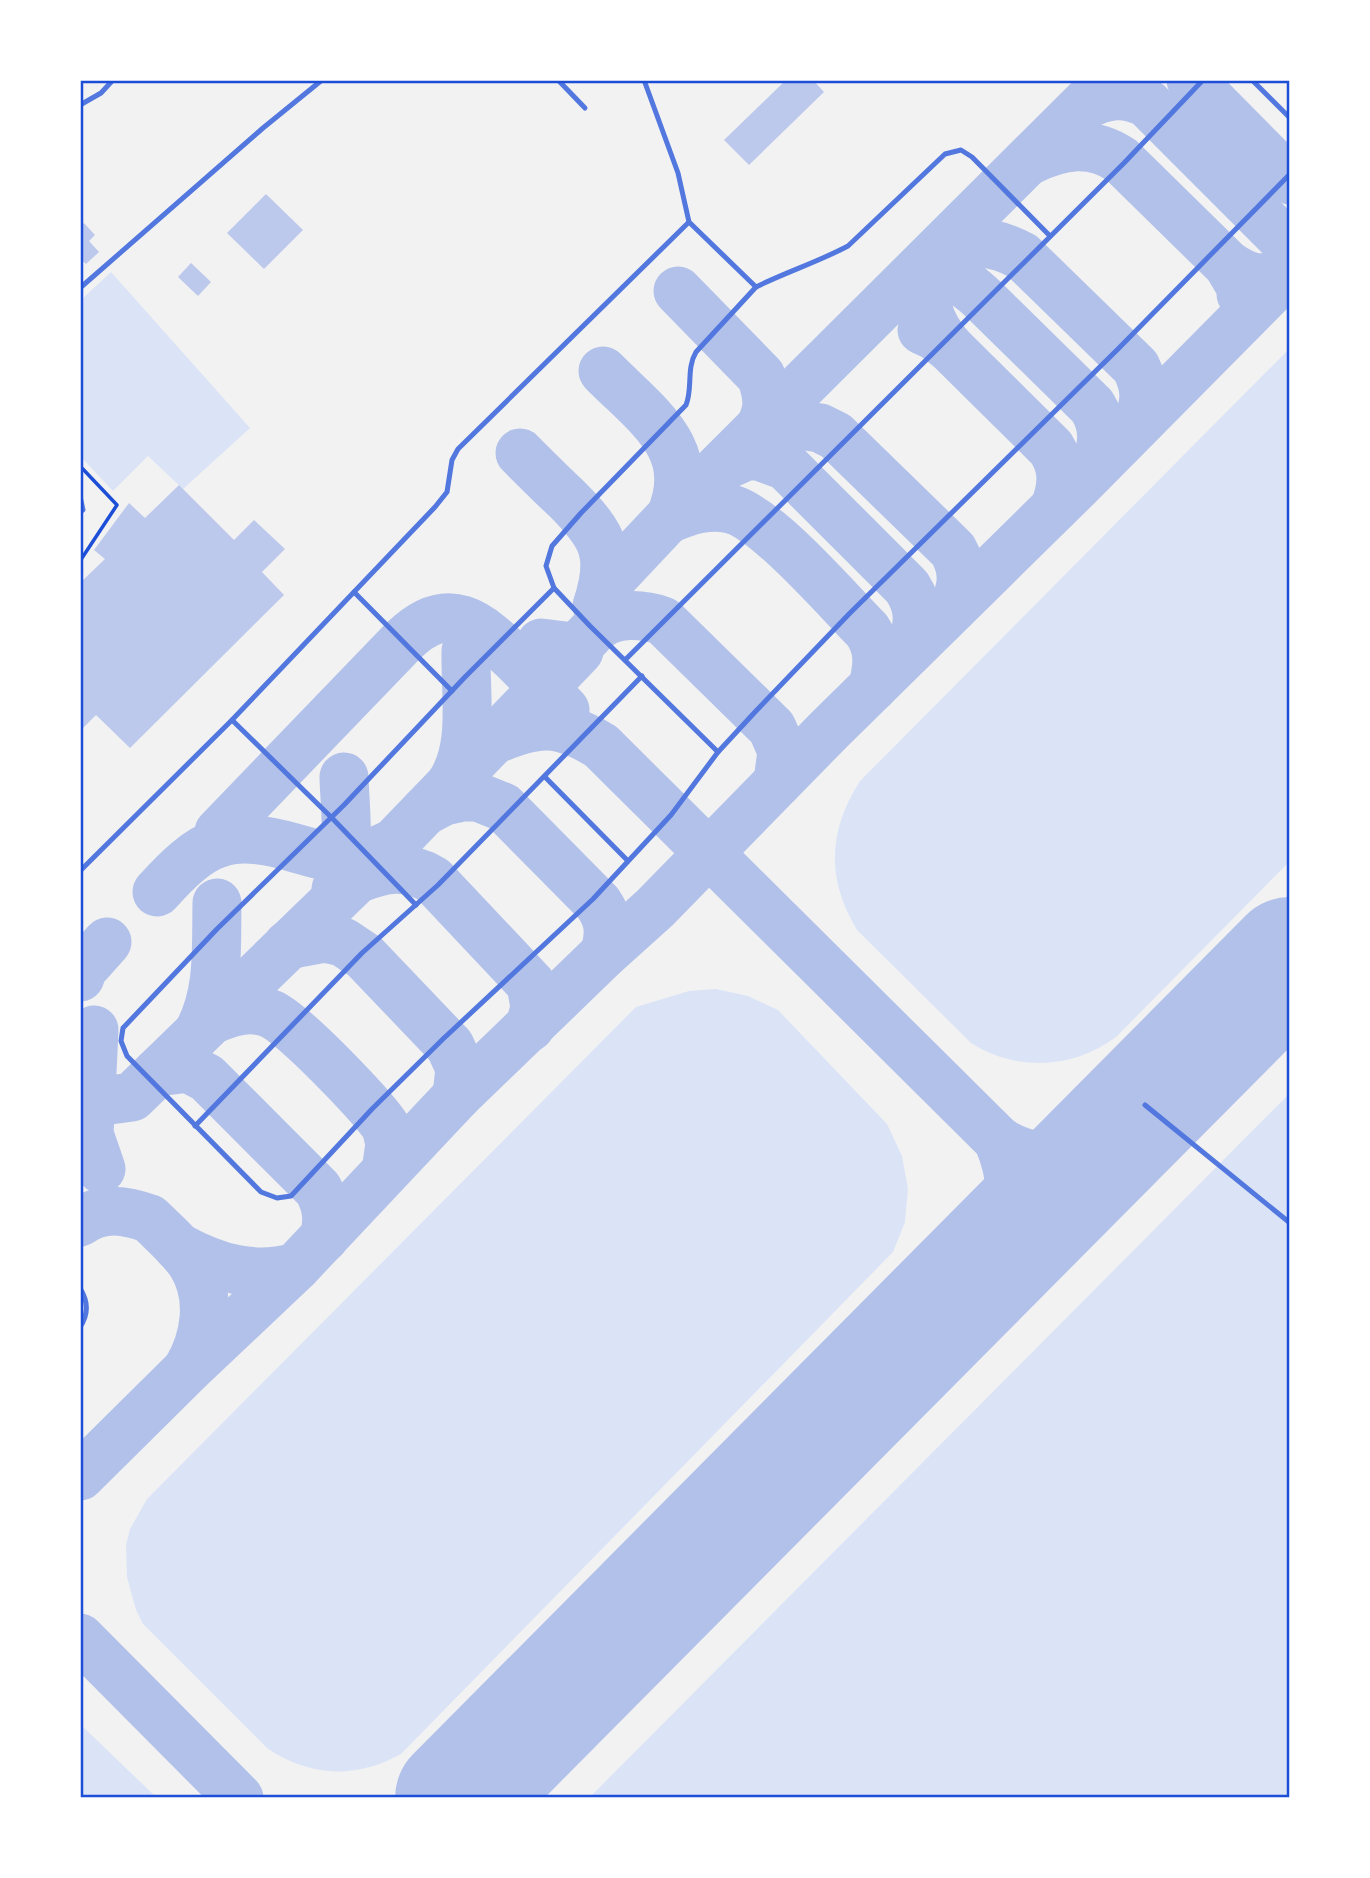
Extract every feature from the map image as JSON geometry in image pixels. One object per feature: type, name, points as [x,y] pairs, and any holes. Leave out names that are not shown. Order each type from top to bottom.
[{"type":"lane","points":[[80,105],[101,93],[113,80]]},
{"type":"lane","points":[[558,80],[585,108]]},
{"type":"lane","points":[[644,80],[678,173],[689,222],[756,287]]},
{"type":"lane","points":[[625,660],[1203,80]]},
{"type":"lane","points":[[1252,80],[1290,118]]},
{"type":"lane","points":[[80,288],[320,81]]},
{"type":"lane","points":[[719,752],[554,588],[546,565],[552,546],[686,405],[691,361],[696,352],[756,287],[848,246],[945,154],[961,150],[972,157],[1050,236]]},
{"type":"lane","points":[[554,588],[331,817],[216,929],[122,1028],[121,1041],[127,1056],[261,1192],[277,1198],[291,1196],[372,1109],[443,1039],[593,899],[671,815],[719,752],[850,613],[1110,358],[1290,174]]},
{"type":"lane","points":[[80,871],[232,720],[447,492],[452,460],[458,449],[689,222]]},
{"type":"lane","points":[[80,496],[80,512]]},
{"type":"lane","points":[[354,592],[452,691]]},
{"type":"lane","points":[[195,1126],[362,953],[415,905],[545,777],[642,676]]},
{"type":"lane","points":[[232,720],[331,817],[415,905]]},
{"type":"lane","points":[[545,777],[628,861]]},
{"type":"lane","points":[[1145,1105],[1290,1223]]},
{"type":"lane","points":[[80,1289],[87,1307],[80,1327]]},
{"type":"path","points":[[80,466],[117,505],[80,561]]},
{"type":"path","points":[[113,511],[119,516]]},
{"type":"path","points":[[96,538],[100,542]]},
{"type":"shaded area","points":[[111,272],[250,428],[183,489],[148,456],[113,491],[81,457],[81,300]]},
{"type":"shaded area","points":[[1289,349],[1289,862],[1116,1037],[1099,1048],[1082,1056],[1045,1063],[1007,1059],[989,1052],[971,1043],[857,930],[840,892],[836,873],[837,836],[849,800],[860,781]]},
{"type":"shaded area","points":[[716,989],[748,996],[778,1010],[887,1124],[902,1156],[908,1189],[905,1222],[893,1252],[401,1754],[367,1768],[334,1771],[301,1765],[268,1749],[143,1624],[136,1610],[127,1577],[126,1545],[130,1529],[147,1499],[636,1007],[689,991]]},
{"type":"shaded area","points":[[1289,1094],[1289,1797],[590,1797]]},
{"type":"shaded area","points":[[81,1725],[156,1797],[81,1797]]},
{"type":"building","points":[[786,80],[813,80],[824,92],[749,165],[724,140]]},
{"type":"building","points":[[266,194],[303,230],[264,269],[227,233]]},
{"type":"building","points":[[84,223],[95,235],[89,241],[99,252],[86,264],[80,259],[80,227]]},
{"type":"building","points":[[191,263],[211,282],[198,296],[178,277]]},
{"type":"building","points":[[179,485],[234,540],[254,520],[285,549],[262,572],[284,595],[130,748],[96,715],[80,731],[80,583],[105,559],[94,550],[129,503],[145,518]]},
{"type":"taxiway","points":[[602,589],[666,521],[1109,80]]},
{"type":"taxiway","points":[[1191,80],[1290,180]]},
{"type":"taxiway","points":[[1084,106],[1116,96],[1131,97],[1147,103],[1286,242],[1289,255],[1288,273],[1257,278],[1228,265]]},
{"type":"taxiway","points":[[1031,160],[1054,151],[1076,147],[1099,149],[1121,160],[1228,265],[1241,287],[1241,294]]},
{"type":"taxiway","points":[[950,348],[934,325],[927,303],[929,280],[937,253],[980,243],[1011,250],[1022,256],[1136,367],[1144,396],[1136,426]]},
{"type":"taxiway","points":[[80,1476],[296,1267],[457,1096],[655,908],[829,730],[1290,271]]},
{"type":"taxiway","points":[[906,284],[929,277],[948,277],[965,284],[984,300],[1092,406],[1102,436],[1094,468]]},
{"type":"taxiway","points":[[678,291],[761,376],[767,405],[764,419],[756,433]]},
{"type":"taxiway","points":[[922,330],[950,348],[1051,448],[1061,477],[1055,507]]},
{"type":"taxiway","points":[[603,371],[651,419],[674,453],[678,493],[670,518]]},
{"type":"taxiway","points":[[756,433],[793,424],[820,428],[836,436],[953,550],[961,580],[952,609]]},
{"type":"taxiway","points":[[520,453],[580,512],[597,536],[605,559],[605,573],[597,606]]},
{"type":"taxiway","points":[[722,467],[746,456],[759,456],[786,466],[907,587],[917,612],[915,635],[908,652]]},
{"type":"taxiway","points":[[669,519],[699,509],[715,507],[731,509],[763,528],[802,562],[867,630],[877,657],[873,687]]},
{"type":"taxiway","points":[[541,643],[573,647],[605,621],[621,616],[663,621],[772,728],[782,751],[778,782]]},
{"type":"taxiway","points":[[219,843],[219,832],[403,641],[420,627],[435,620],[463,620],[476,626],[502,647],[565,710]]},
{"type":"taxiway","points":[[451,783],[458,769],[466,736],[466,651]]},
{"type":"taxiway","points":[[80,1104],[132,1097],[394,843],[579,651]]},
{"type":"taxiway","points":[[494,740],[523,729],[548,726],[573,731],[601,746],[998,1140],[1009,1178],[1009,1218],[999,1243],[976,1275]]},
{"type":"taxiway","points":[[336,889],[346,849],[344,777]]},
{"type":"taxiway","points":[[425,811],[444,801],[462,797],[478,797],[503,807],[598,903],[608,927],[605,953]]},
{"type":"taxiway","points":[[157,892],[188,861],[218,843],[251,839],[342,858],[363,856],[394,843]]},
{"type":"taxiway","points":[[357,879],[395,869],[414,872],[433,880],[531,984],[535,1007],[530,1027]]},
{"type":"taxiway","points":[[199,1031],[214,985],[217,903]]},
{"type":"taxiway","points":[[288,945],[325,938],[343,942],[364,956],[450,1046],[460,1068],[457,1096]]},
{"type":"taxiway","points":[[80,977],[82,970],[107,942]]},
{"type":"taxiway","points":[[209,1021],[232,1012],[263,1011],[297,1033],[349,1084],[386,1127],[390,1144],[386,1171]]},
{"type":"taxiway","points":[[94,1030],[89,1134],[101,1169]]},
{"type":"taxiway","points":[[158,1072],[188,1068],[207,1078],[318,1189],[326,1213],[324,1238]]},
{"type":"taxiway","points":[[998,1140],[1026,1153],[1054,1156],[1082,1150],[1111,1139]]},
{"type":"taxiway","points":[[80,1222],[97,1214],[115,1211],[141,1216],[150,1219],[188,1258],[202,1290],[204,1317],[199,1345],[187,1370]]},
{"type":"taxiway","points":[[178,1247],[207,1261],[236,1269],[265,1272],[296,1267]]},
{"type":"taxiway","points":[[80,1638],[239,1798]]},
{"type":"runway","points":[[457,1798],[1290,959]]}]
